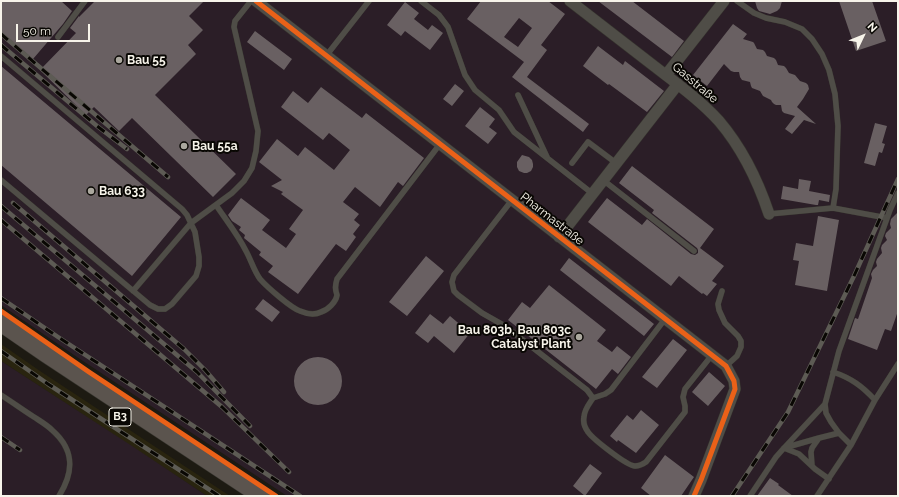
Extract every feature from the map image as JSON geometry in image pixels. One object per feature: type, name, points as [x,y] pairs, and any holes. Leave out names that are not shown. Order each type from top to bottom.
[{"type":"main road","name":"B3","points":[[1,323],[261,496]]},
{"type":"main road","name":"B3","points":[[1,336],[48,369],[241,496]]},
{"type":"street","name":"Pharmastraße","points":[[256,1],[726,366],[734,381],[735,388],[694,496]]},
{"type":"street","name":"Gasstraße","points":[[570,1],[582,4],[703,105],[719,121],[745,159],[769,214]]},
{"type":"street","points":[[666,75],[724,1]]},
{"type":"street","points":[[560,237],[678,84]]},
{"type":"lane","points":[[58,37],[85,1]]},
{"type":"lane","points":[[133,291],[191,223],[232,193],[244,181],[252,168],[256,151],[258,131],[234,27],[235,21],[251,1]]},
{"type":"lane","points":[[326,56],[369,1]]},
{"type":"lane","points":[[421,1],[439,15],[448,27],[465,75],[475,90],[499,110],[514,132],[593,194]]},
{"type":"lane","points":[[737,1],[754,13],[802,29],[812,39],[822,54],[829,70],[835,94],[838,126],[836,189],[833,208]]},
{"type":"lane","points":[[1,56],[182,209],[195,232],[199,257],[199,266],[196,276],[172,304],[165,309],[158,309],[150,305],[1,180]]},
{"type":"lane","points":[[518,95],[548,159]]},
{"type":"lane","points":[[572,163],[588,142],[616,164]]},
{"type":"lane","points":[[216,205],[246,251],[260,278],[288,304],[299,311],[308,314],[316,314],[329,307],[335,300],[337,295],[335,290],[337,279],[440,144]]},
{"type":"lane","points":[[603,180],[694,251]]},
{"type":"lane","points":[[851,445],[830,422],[826,414],[825,404],[839,351],[887,218],[898,193]]},
{"type":"lane","points":[[512,200],[454,275],[452,282],[454,290],[458,295],[482,313],[505,326],[587,390],[593,398]]},
{"type":"lane","points":[[769,214],[833,208],[887,218]]},
{"type":"lane","points":[[722,291],[718,304],[719,310],[726,323],[741,341],[741,346],[737,356],[726,366]]},
{"type":"lane","points":[[665,319],[611,390],[605,394],[593,398],[587,408],[584,417],[585,427],[597,440],[628,464],[635,466],[646,462],[685,412],[683,397],[685,389],[712,356]]},
{"type":"lane","points":[[817,496],[851,445],[875,400],[898,364]]},
{"type":"lane","points":[[833,372],[853,380],[868,392],[875,400]]},
{"type":"lane","points":[[1,395],[52,429],[61,439],[68,451],[70,469],[66,482],[59,496]]},
{"type":"lane","points":[[750,496],[776,457],[825,404]]},
{"type":"lane","points":[[784,448],[839,433]]},
{"type":"lane","points":[[812,466],[812,448],[819,438]]},
{"type":"lane","points":[[784,448],[799,454],[829,479]]},
{"type":"shaded area","points":[[1,1],[898,1],[898,496],[287,496],[1,305]]},
{"type":"shaded area","points":[[1,344],[230,496],[207,496],[1,361]]},
{"type":"shaded area","points":[[1,361],[132,446],[207,496],[1,496]]},
{"type":"building","points":[[1,1],[61,1],[72,11],[63,24],[33,59],[1,32]]},
{"type":"building","name":"Bau 55","points":[[95,1],[204,1],[189,16],[203,30],[188,45],[196,54],[155,95],[236,174],[213,197],[132,118],[119,131],[94,107],[86,115],[40,70],[76,33],[70,28],[79,16]]},
{"type":"building","points":[[481,1],[548,1],[565,14],[541,45],[547,50],[527,77],[589,124],[583,132],[512,77],[524,62],[467,19]],"holes":[[[519,18],[532,28],[518,47],[504,37]]]},
{"type":"building","points":[[598,1],[632,1],[684,41],[672,57]]},
{"type":"building","points":[[755,1],[782,1],[780,8],[770,14],[759,11]]},
{"type":"building","points":[[839,1],[872,1],[886,41],[856,51]]},
{"type":"building","points":[[405,2],[419,13],[414,19],[428,30],[432,25],[443,33],[430,50],[405,31],[401,36],[387,25]]},
{"type":"building","points":[[733,24],[747,34],[743,39],[753,42],[757,49],[763,50],[767,56],[776,60],[778,65],[784,66],[789,73],[795,75],[800,81],[808,85],[809,89],[797,107],[816,124],[804,120],[792,134],[785,129],[795,116],[784,113],[781,105],[774,104],[771,100],[763,96],[760,91],[752,88],[750,82],[742,80],[739,72],[731,71],[724,64],[707,86],[693,75]]},
{"type":"building","points":[[255,31],[292,59],[284,70],[247,42]]},
{"type":"building","points":[[598,46],[623,65],[625,61],[664,91],[647,112],[583,66]]},
{"type":"building","name":"Bau 633","points":[[1,66],[181,217],[132,276],[1,165]]},
{"type":"building","points":[[455,84],[464,91],[452,106],[443,99]]},
{"type":"building","points":[[321,87],[362,118],[366,113],[424,158],[403,186],[398,182],[380,207],[355,187],[343,202],[359,214],[354,220],[360,225],[353,234],[356,237],[346,251],[336,244],[298,294],[268,272],[273,266],[259,255],[261,252],[244,238],[245,235],[239,230],[241,227],[232,221],[228,215],[241,198],[270,220],[262,230],[286,248],[296,234],[289,229],[303,210],[281,194],[283,192],[271,186],[282,180],[259,162],[277,139],[298,156],[305,147],[334,170],[350,150],[329,133],[323,140],[281,107],[293,91],[308,103]]},
{"type":"building","points":[[480,107],[495,119],[489,127],[497,133],[488,144],[465,126]]},
{"type":"building","points":[[875,123],[887,126],[882,143],[885,144],[882,153],[879,152],[875,166],[864,163]]},
{"type":"building","points":[[522,155],[529,157],[532,160],[533,167],[531,171],[527,173],[519,171],[517,167],[517,162]]},
{"type":"building","points":[[632,166],[714,229],[700,248],[724,266],[712,281],[717,284],[707,296],[703,293],[702,294],[679,276],[671,286],[588,222],[607,198],[642,225],[647,219],[691,254],[695,255],[698,253],[697,248],[652,213],[654,210],[619,183]]},
{"type":"building","points":[[799,179],[811,181],[809,191],[830,195],[829,202],[819,200],[818,205],[816,205],[781,199],[783,186],[798,189]]},
{"type":"building","points":[[898,212],[898,311],[891,331],[885,329],[877,350],[848,339],[855,318],[858,319],[872,278],[871,274],[877,266],[877,259],[882,253],[882,245],[887,240],[885,236],[891,228],[891,219]]},
{"type":"building","points":[[818,216],[839,220],[827,291],[795,285],[799,261],[793,260],[796,243],[813,246]]},
{"type":"building","points":[[426,256],[444,271],[407,316],[389,302]]},
{"type":"building","points":[[569,258],[654,324],[644,336],[560,270]]},
{"type":"building","name":"Bau 803b, Bau 803c Catalyst Plant","points":[[549,285],[606,330],[597,341],[612,352],[617,346],[631,357],[618,374],[612,369],[596,389],[508,320],[522,302],[530,308]]},
{"type":"building","points":[[263,299],[280,312],[272,322],[255,309]]},
{"type":"building","points":[[430,314],[443,324],[450,316],[470,333],[454,353],[434,336],[428,343],[415,333]]},
{"type":"building","points":[[673,339],[687,350],[657,388],[642,377]]},
{"type":"building","points":[[313,357],[323,357],[332,361],[338,367],[342,376],[342,386],[338,395],[332,401],[323,405],[313,405],[304,401],[298,395],[294,386],[294,376],[298,367],[304,361]]},
{"type":"building","points":[[709,372],[725,386],[708,406],[692,392]]},
{"type":"building","points":[[641,410],[659,425],[636,453],[610,436],[627,415],[633,420]]},
{"type":"building","points":[[665,455],[694,477],[681,496],[651,496],[641,488]]},
{"type":"building","points":[[590,464],[602,473],[585,496],[573,486]]},
{"type":"building","points":[[770,478],[779,484],[778,485],[793,496],[757,496]]},
{"type":"railway","points":[[1,34],[168,177]]},
{"type":"railway","points":[[1,45],[97,126],[127,149]]},
{"type":"railway","points":[[732,496],[788,412],[854,276],[898,179]]},
{"type":"railway","points":[[13,203],[184,349],[224,392]]},
{"type":"railway","points":[[1,206],[197,372],[250,426]]},
{"type":"railway","points":[[1,220],[222,407],[289,472]]},
{"type":"railway","points":[[1,298],[300,496]]},
{"type":"railway","points":[[1,351],[48,384],[219,496]]},
{"type":"railway","points":[[1,437],[20,450]]},
{"type":"cycle path","points":[[256,1],[726,366],[734,381],[735,389],[694,496]]},
{"type":"cycle path","points":[[1,311],[89,372],[276,496]]},
{"type":"place","name":"Bau 55","points":[[119,60]]},
{"type":"place","name":"Bau 55a","points":[[184,146]]},
{"type":"place","name":"Bau 633","points":[[91,191]]},
{"type":"place","name":"Bau 803b, Bau 803c Catalyst Plant","points":[[579,337]]}]
